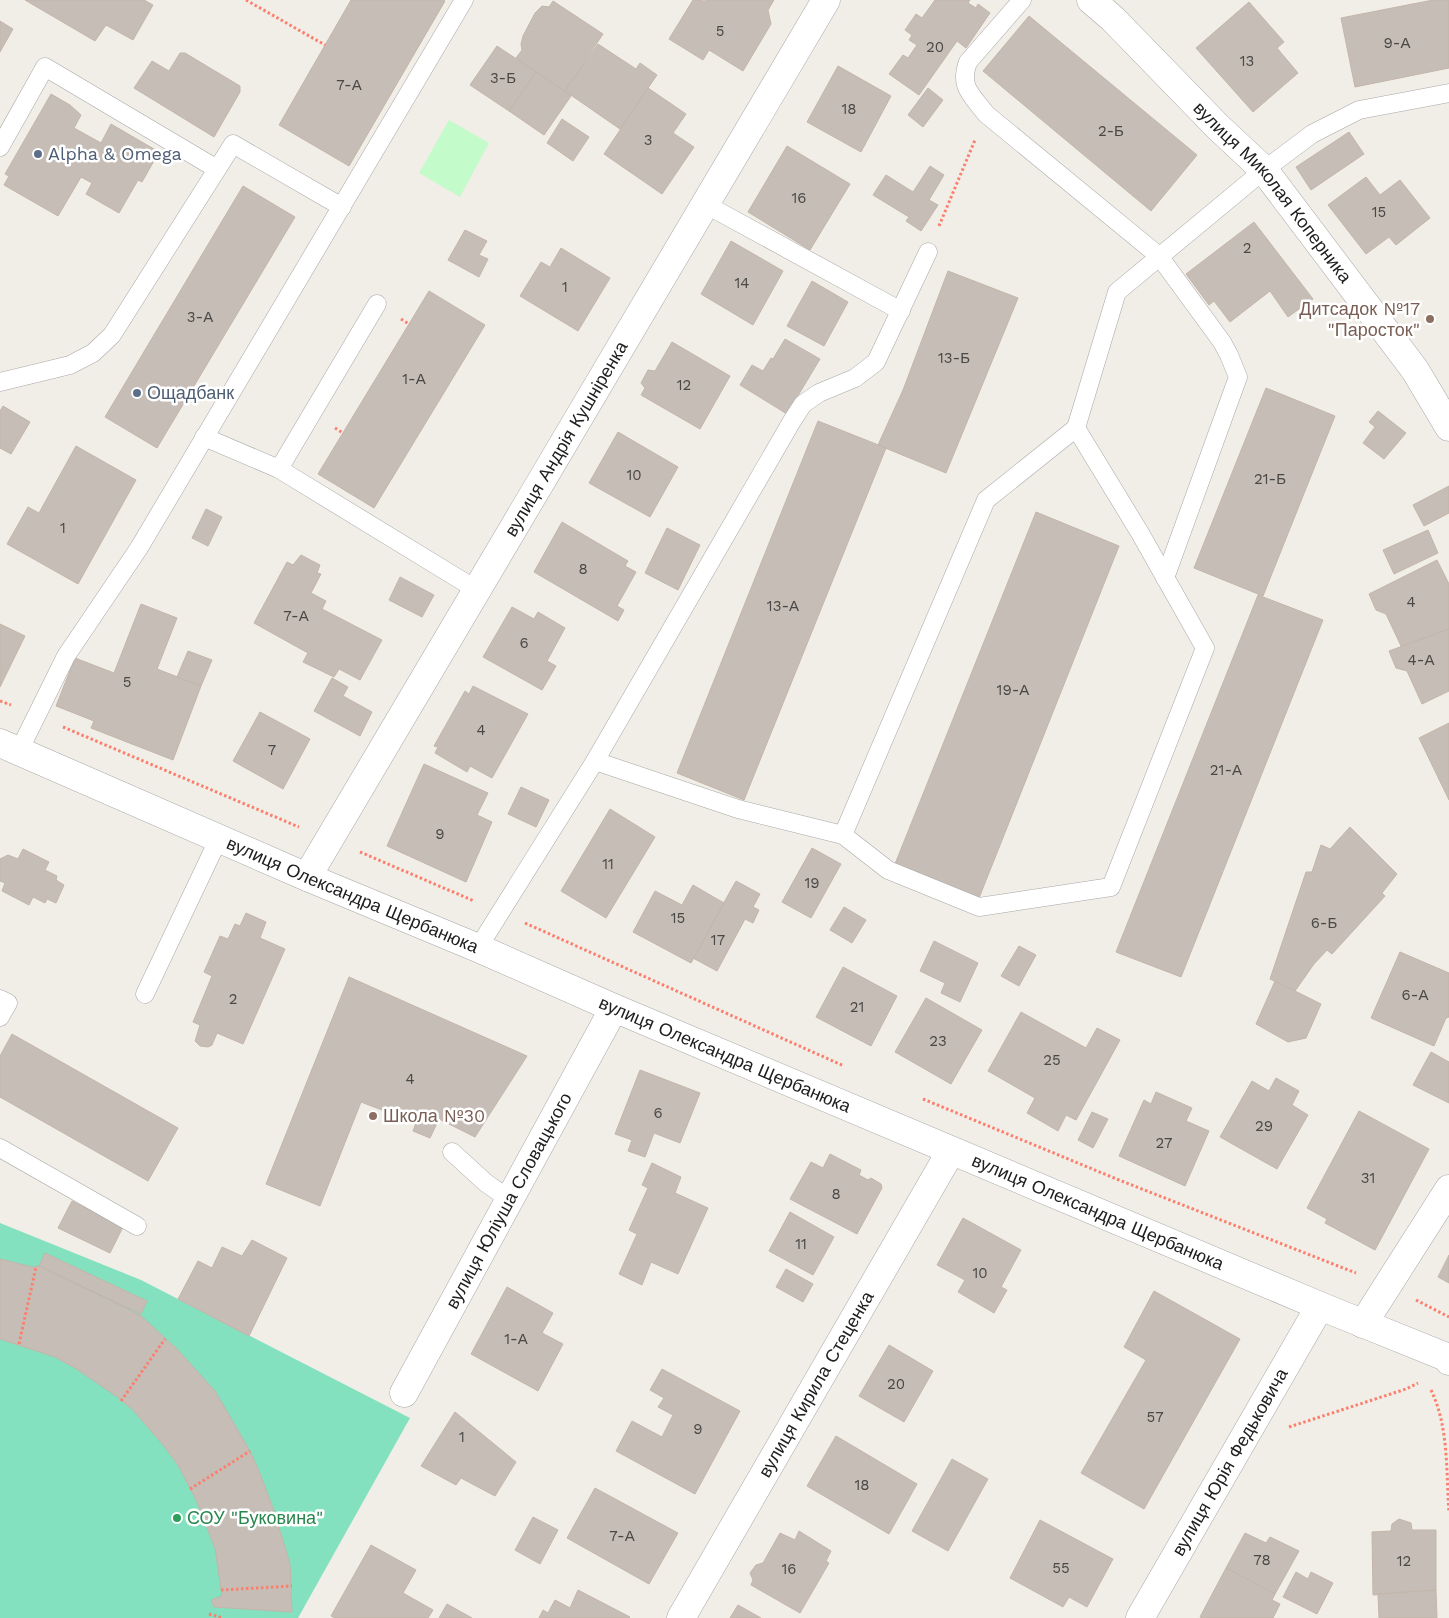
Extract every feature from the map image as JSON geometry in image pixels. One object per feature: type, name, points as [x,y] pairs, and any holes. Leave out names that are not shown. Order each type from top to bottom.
[{"type":"street","name":"вулиця Андрія Кушніренка","points":[[307,877],[826,0]]},
{"type":"street","name":"вулиця Миколая Коперника","points":[[1091,0],[1113,19],[1218,127],[1264,170],[1415,370],[1449,427]]},
{"type":"street","name":"вулиця Олександра Щербанюка","points":[[10,747],[307,877],[478,948],[614,1008],[1448,1359]]},
{"type":"street","name":"вулиця Юліуша Словацького","points":[[404,1394],[614,1008]]},
{"type":"street","name":"вулиця Кирила Стеценка","points":[[681,1618],[951,1151]]},
{"type":"street","points":[[1363,1324],[1449,1189]]},
{"type":"street","name":"вулиця Юрія Федьковича","points":[[1140,1618],[1320,1306]]},
{"type":"lane","points":[[10,747],[35,715],[66,656],[139,548],[464,0]]},
{"type":"lane","points":[[1022,0],[968,62],[964,84],[986,114],[1159,256],[1222,342],[1238,377],[1165,578]]},
{"type":"lane","points":[[0,148],[45,67],[217,169]]},
{"type":"lane","points":[[843,835],[986,500],[1076,428],[1117,292],[1264,170],[1312,134],[1360,110],[1449,93]]},
{"type":"lane","points":[[0,382],[70,365],[93,353],[112,335],[233,144],[342,206]]},
{"type":"lane","points":[[705,204],[901,311]]},
{"type":"lane","points":[[478,948],[595,760],[803,404],[819,393],[855,378],[876,362],[928,252]]},
{"type":"lane","points":[[279,469],[377,304]]},
{"type":"lane","points":[[595,760],[738,809],[843,835],[888,870],[980,907],[1111,887],[1205,648],[1076,428]]},
{"type":"lane","points":[[204,437],[279,469],[477,590]]},
{"type":"lane","points":[[145,994],[219,838]]},
{"type":"lane","points":[[0,999],[8,1003],[0,1017]]},
{"type":"lane","points":[[0,1148],[137,1226]]},
{"type":"lane","points":[[452,1152],[486,1183],[509,1199]]},
{"type":"path","points":[[246,0],[325,45]]},
{"type":"path","points":[[928,252],[986,114]]},
{"type":"path","points":[[0,701],[500,912],[845,1066]]},
{"type":"path","points":[[918,1097],[1119,1180],[1388,1285],[1449,1317]]},
{"type":"path","points":[[19,1344],[36,1267]]},
{"type":"path","points":[[121,1401],[165,1339]]},
{"type":"path","points":[[1281,1430],[1406,1390],[1424,1379],[1448,1359]]},
{"type":"path","points":[[1424,1379],[1439,1408],[1444,1431],[1449,1512]]},
{"type":"path","points":[[190,1489],[250,1451]]},
{"type":"path","points":[[221,1590],[292,1586]]},
{"type":"path","points":[[208,1614],[223,1618]]},
{"type":"green space","points":[[449,120],[489,143],[460,197],[419,173]]},
{"type":"green space","name":"СОУ \"Буковина\"","points":[[0,1223],[141,1280],[410,1418],[298,1618],[0,1618]]},
{"type":"building","points":[[25,0],[144,0],[153,5],[133,40],[106,25],[95,41]]},
{"type":"building","points":[[351,0],[445,1],[349,166],[279,125]]},
{"type":"building","points":[[693,0],[774,0],[768,10],[771,24],[743,71],[709,50],[703,60],[669,39]]},
{"type":"building","points":[[935,0],[970,0],[968,3],[976,8],[978,4],[990,13],[966,48],[957,41],[919,95],[889,74],[903,55],[908,58],[917,45],[909,40],[912,35],[905,30],[916,14],[922,18]]},
{"type":"building","points":[[1433,0],[1449,0],[1449,68],[1355,87],[1341,18]]},
{"type":"building","points":[[553,1],[603,34],[565,91],[516,58],[522,50],[523,36],[535,13],[542,6],[549,7]]},
{"type":"building","points":[[1249,2],[1284,42],[1277,48],[1298,73],[1253,112],[1196,48]]},
{"type":"building","points":[[1029,16],[1197,155],[1151,211],[983,71]]},
{"type":"building","points":[[0,21],[13,29],[0,52]]},
{"type":"building","points":[[598,44],[636,69],[640,63],[657,75],[620,129],[565,91]]},
{"type":"building","points":[[497,46],[536,72],[509,111],[470,85]]},
{"type":"building","points":[[180,53],[185,53],[240,86],[240,92],[214,137],[134,88],[152,61],[169,71]]},
{"type":"building","points":[[838,66],[891,96],[861,152],[807,122]]},
{"type":"building","points":[[536,72],[571,96],[544,135],[509,111]]},
{"type":"building","points":[[648,88],[686,114],[673,133],[694,147],[662,194],[604,154]]},
{"type":"building","points":[[928,88],[943,100],[923,127],[908,115]]},
{"type":"building","points":[[51,94],[70,105],[81,115],[74,128],[101,143],[111,124],[159,152],[142,182],[138,180],[119,213],[86,194],[92,183],[81,177],[58,216],[4,185],[9,176],[5,174]]},
{"type":"building","points":[[562,119],[589,137],[573,161],[547,143]]},
{"type":"building","points":[[1349,132],[1364,154],[1311,190],[1296,167]]},
{"type":"building","points":[[787,146],[850,184],[810,250],[748,212]]},
{"type":"building","points":[[930,166],[944,175],[929,200],[938,205],[921,231],[906,221],[909,217],[873,195],[886,175],[913,192]]},
{"type":"building","points":[[1366,177],[1380,195],[1400,180],[1430,218],[1396,245],[1389,237],[1366,254],[1328,205]]},
{"type":"building","points":[[243,186],[295,217],[157,448],[105,417]]},
{"type":"building","points":[[1254,222],[1313,299],[1288,317],[1270,291],[1230,322],[1214,301],[1209,305],[1186,274]]},
{"type":"building","points":[[465,230],[487,241],[479,255],[488,259],[479,277],[448,260]]},
{"type":"building","points":[[731,241],[783,271],[753,325],[701,294]]},
{"type":"building","points":[[561,248],[610,278],[578,331],[520,296],[541,262],[550,267]]},
{"type":"building","points":[[948,271],[1018,298],[946,473],[878,445],[903,390]]},
{"type":"building","points":[[812,281],[848,302],[824,346],[787,326]]},
{"type":"building","points":[[429,291],[485,325],[374,508],[318,474]]},
{"type":"building","points":[[785,339],[820,359],[787,414],[740,385],[752,365],[763,371]]},
{"type":"building","points":[[672,342],[730,376],[700,429],[641,395],[645,388],[641,383],[648,370],[655,371]]},
{"type":"building","points":[[1266,388],[1335,416],[1263,596],[1194,568]]},
{"type":"building","points":[[3,406],[30,422],[11,454],[0,448],[0,411]]},
{"type":"building","points":[[1378,411],[1406,433],[1384,459],[1363,443],[1375,427],[1369,422]]},
{"type":"building","points":[[818,421],[886,448],[744,800],[677,773]]},
{"type":"building","points":[[618,432],[678,467],[650,517],[589,483]]},
{"type":"building","points":[[76,446],[136,480],[78,584],[7,544],[28,507],[39,513]]},
{"type":"building","points":[[1449,486],[1449,513],[1424,526],[1413,505]]},
{"type":"building","points":[[206,509],[222,517],[208,546],[192,538]]},
{"type":"building","points":[[1036,512],[1119,546],[979,898],[895,864]]},
{"type":"building","points":[[562,522],[628,561],[625,566],[636,572],[617,606],[624,610],[618,621],[534,572]]},
{"type":"building","points":[[667,528],[700,545],[678,590],[645,573]]},
{"type":"building","points":[[1428,530],[1438,553],[1394,574],[1383,550]]},
{"type":"building","points":[[301,555],[320,565],[317,573],[321,574],[311,593],[326,601],[322,609],[382,640],[360,680],[339,669],[334,677],[303,662],[308,653],[254,623],[287,562],[293,565]]},
{"type":"building","points":[[1437,560],[1449,584],[1449,629],[1401,646],[1386,614],[1376,610],[1369,594]]},
{"type":"building","points":[[400,577],[434,595],[422,617],[389,600]]},
{"type":"building","points":[[1258,595],[1323,620],[1181,977],[1116,952]]},
{"type":"building","points":[[141,604],[177,618],[157,669],[201,686],[173,760],[91,728],[94,721],[56,706],[75,658],[114,673]]},
{"type":"building","points":[[512,607],[534,619],[538,612],[565,628],[547,661],[556,666],[542,690],[483,657]]},
{"type":"building","points":[[0,624],[25,636],[0,687]]},
{"type":"building","points":[[1449,629],[1449,691],[1422,704],[1407,671],[1396,668],[1389,651]]},
{"type":"building","points":[[188,651],[212,660],[201,686],[177,677]]},
{"type":"building","points":[[332,678],[348,687],[343,696],[372,712],[360,736],[314,711]]},
{"type":"building","points":[[473,686],[528,714],[492,778],[470,766],[467,772],[435,753],[438,747],[434,746],[465,691],[469,694]]},
{"type":"building","points":[[260,712],[310,739],[283,789],[233,761]]},
{"type":"building","points":[[1449,723],[1449,800],[1419,738]]},
{"type":"building","points":[[424,764],[488,793],[477,815],[492,822],[466,882],[387,846]]},
{"type":"building","points":[[521,787],[549,800],[536,827],[508,814]]},
{"type":"building","points":[[610,809],[655,837],[606,918],[561,891]]},
{"type":"building","points":[[1350,827],[1397,874],[1382,893],[1385,896],[1332,954],[1327,950],[1314,964],[1295,991],[1270,979],[1306,872],[1312,872],[1321,845],[1330,849]]},
{"type":"building","points":[[812,848],[841,864],[811,918],[782,902]]},
{"type":"building","points":[[23,849],[49,862],[45,870],[57,876],[56,880],[64,885],[56,903],[47,899],[45,903],[33,897],[29,905],[2,891],[5,883],[0,881],[0,859],[8,855],[18,859]]},
{"type":"building","points":[[736,881],[760,894],[753,907],[759,910],[753,923],[745,919],[717,971],[693,958]]},
{"type":"building","points":[[693,885],[724,903],[691,963],[633,932],[655,891],[682,905]]},
{"type":"building","points":[[844,907],[866,920],[852,943],[830,930]]},
{"type":"building","points":[[246,913],[266,922],[260,938],[285,949],[243,1044],[217,1033],[212,1045],[208,1047],[200,1046],[195,1041],[200,1025],[193,1022],[212,976],[204,972],[220,936],[228,939],[235,924],[240,926]]},
{"type":"building","points":[[934,941],[978,963],[960,1002],[941,993],[945,983],[920,971]]},
{"type":"building","points":[[1019,946],[1036,955],[1019,986],[1001,976]]},
{"type":"building","points":[[1400,952],[1449,973],[1449,1017],[1446,1018],[1434,1046],[1371,1018]]},
{"type":"building","points":[[843,967],[897,996],[871,1046],[816,1017]]},
{"type":"building","points":[[349,977],[527,1056],[475,1137],[439,1119],[430,1138],[413,1131],[416,1123],[361,1102],[320,1206],[266,1184]]},
{"type":"building","points":[[1275,981],[1321,1004],[1306,1038],[1288,1042],[1256,1024]]},
{"type":"building","points":[[926,998],[982,1030],[951,1084],[895,1052]]},
{"type":"building","points":[[1021,1012],[1086,1048],[1097,1028],[1120,1040],[1076,1120],[1066,1115],[1058,1131],[1027,1113],[1035,1098],[988,1071]]},
{"type":"building","points":[[12,1034],[178,1128],[148,1181],[0,1097],[0,1056]]},
{"type":"building","points":[[1431,1052],[1449,1062],[1449,1103],[1413,1085]]},
{"type":"building","points":[[640,1070],[700,1093],[680,1143],[654,1133],[645,1157],[628,1151],[632,1140],[615,1134]]},
{"type":"building","points":[[1276,1078],[1299,1091],[1292,1105],[1308,1115],[1277,1169],[1220,1137],[1252,1081],[1269,1091]]},
{"type":"building","points":[[1156,1092],[1192,1108],[1186,1121],[1209,1131],[1185,1186],[1119,1156],[1144,1100],[1151,1104]]},
{"type":"building","points":[[1359,1111],[1429,1149],[1375,1250],[1325,1223],[1327,1219],[1307,1208]]},
{"type":"building","points":[[1092,1112],[1108,1119],[1093,1148],[1078,1140]]},
{"type":"building","points":[[830,1154],[861,1170],[859,1175],[868,1180],[871,1178],[881,1184],[882,1188],[857,1234],[790,1199],[811,1162],[823,1168]]},
{"type":"building","points":[[652,1163],[681,1177],[675,1193],[708,1208],[678,1274],[651,1262],[642,1285],[619,1274],[637,1234],[629,1230],[648,1188],[642,1185]]},
{"type":"building","points":[[72,1201],[123,1227],[110,1253],[58,1228]]},
{"type":"building","points":[[790,1212],[834,1237],[813,1275],[769,1251]]},
{"type":"building","points":[[963,1218],[1021,1250],[1001,1287],[1007,1290],[994,1313],[958,1292],[965,1280],[937,1265]]},
{"type":"building","points":[[252,1240],[287,1258],[249,1336],[178,1299],[198,1261],[212,1268],[222,1247],[242,1256]]},
{"type":"building","points":[[45,1253],[147,1301],[141,1314],[39,1266]]},
{"type":"building","points":[[1449,1255],[1449,1283],[1438,1277]]},
{"type":"building","points":[[0,1259],[32,1267],[39,1266],[140,1315],[177,1349],[215,1391],[250,1451],[274,1511],[290,1564],[292,1612],[214,1607],[211,1600],[222,1596],[215,1548],[196,1500],[179,1467],[164,1446],[132,1409],[116,1396],[75,1368],[55,1357],[0,1339]]},
{"type":"building","points":[[786,1269],[813,1284],[803,1302],[776,1287]]},
{"type":"building","points":[[507,1287],[553,1313],[542,1333],[563,1344],[538,1391],[471,1354]]},
{"type":"building","points":[[1154,1291],[1240,1339],[1144,1509],[1081,1473],[1146,1360],[1124,1347]]},
{"type":"building","points":[[889,1345],[933,1371],[904,1422],[859,1396]]},
{"type":"building","points":[[662,1369],[740,1411],[695,1494],[616,1451],[632,1421],[662,1437],[673,1415],[658,1407],[664,1398],[650,1390]]},
{"type":"building","points":[[455,1412],[516,1462],[495,1496],[461,1478],[456,1485],[421,1466]]},
{"type":"building","points":[[836,1436],[917,1484],[889,1534],[807,1486]]},
{"type":"building","points":[[952,1459],[988,1479],[948,1551],[912,1531]]},
{"type":"building","points":[[595,1488],[678,1533],[649,1584],[567,1538]]},
{"type":"building","points":[[533,1517],[558,1530],[540,1564],[515,1550]]},
{"type":"building","points":[[1399,1519],[1411,1523],[1412,1530],[1436,1530],[1436,1590],[1373,1595],[1372,1532],[1391,1531],[1392,1524]]},
{"type":"building","points":[[1040,1520],[1113,1559],[1087,1607],[1069,1597],[1063,1607],[1010,1578]]},
{"type":"building","points":[[799,1531],[831,1551],[826,1561],[829,1563],[800,1613],[751,1585],[753,1580],[750,1573],[756,1565],[763,1563],[780,1533],[795,1540]]},
{"type":"building","points":[[1245,1533],[1266,1543],[1270,1537],[1299,1551],[1275,1594],[1226,1568]]},
{"type":"building","points":[[371,1545],[416,1570],[403,1593],[433,1610],[428,1618],[335,1618],[331,1616]]},
{"type":"building","points":[[1226,1568],[1275,1594],[1272,1600],[1280,1604],[1273,1618],[1200,1617]]},
{"type":"building","points":[[1296,1572],[1308,1579],[1311,1572],[1333,1583],[1317,1614],[1283,1597]]},
{"type":"building","points":[[578,1590],[630,1617],[539,1618],[543,1610],[548,1613],[555,1600],[570,1608]]},
{"type":"building","points":[[1436,1590],[1437,1618],[1379,1618],[1378,1594]]},
{"type":"building","points":[[447,1604],[472,1618],[439,1618]]},
{"type":"building","points":[[738,1605],[761,1618],[730,1618]]},
{"type":"place","name":"Alpha & Omega","points":[[38,154]]},
{"type":"place","name":"Дитсадок №17 \"Паросток\"","points":[[1430,319]]},
{"type":"place","name":"Ощадбанк","points":[[137,393]]},
{"type":"place","name":"Школа №30","points":[[373,1116]]},
{"type":"place","name":"СОУ \"Буковина\"","points":[[177,1518]]}]
